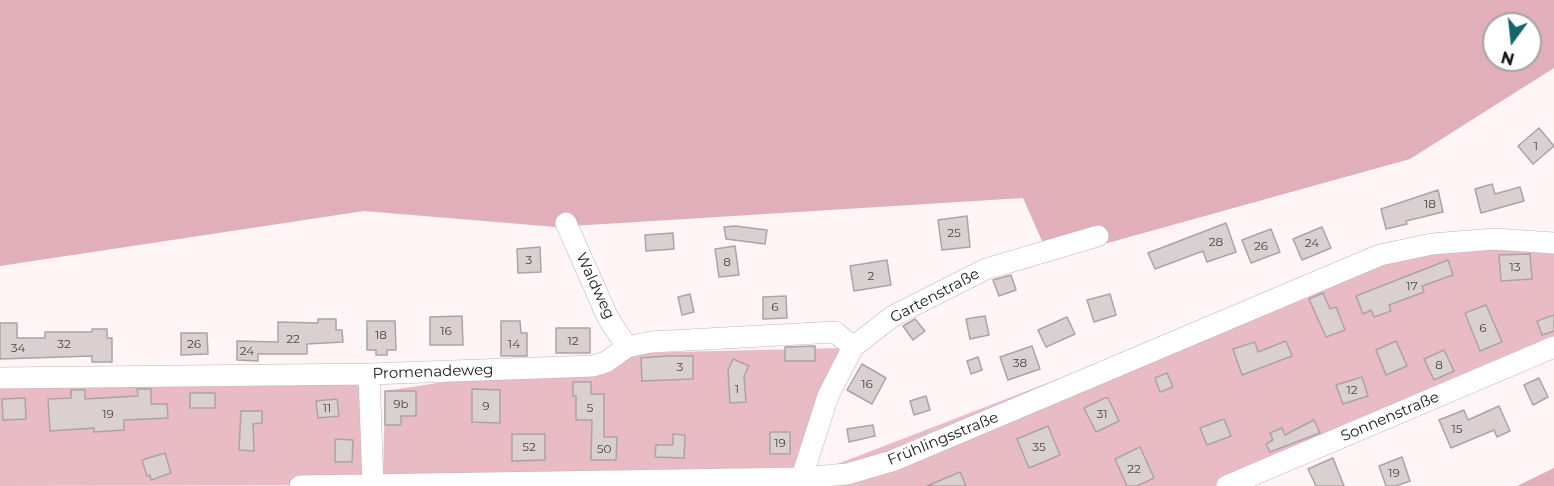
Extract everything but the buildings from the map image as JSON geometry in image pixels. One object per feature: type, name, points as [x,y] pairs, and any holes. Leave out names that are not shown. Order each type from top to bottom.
[{"type":"street","name":"Waldweg","points":[[566,223],[608,318],[627,347]]},
{"type":"street","name":"Gartenstraße","points":[[800,482],[828,396],[853,347],[893,316],[986,269],[1098,236]]},
{"type":"street","name":"Frühlingsstraße","points":[[300,486],[800,482],[847,474],[892,461],[1380,255],[1443,243],[1494,239],[1554,243]]},
{"type":"street","name":"Promenadeweg","points":[[0,378],[369,374],[593,366],[606,362],[627,347],[651,342],[835,332],[853,347]]},
{"type":"street","name":"Sonnenstraße","points":[[1227,486],[1554,347]]},
{"type":"street","points":[[369,374],[373,485]]},
{"type":"shaded area","points":[[0,0],[1554,0],[1554,68],[1410,159],[1050,259],[1023,198],[556,227],[364,211],[0,266]]},
{"type":"shaded area","points":[[1554,246],[1554,347],[1227,486],[799,486],[801,478],[1380,255]]},
{"type":"shaded area","points":[[841,348],[794,471],[574,471],[383,476],[385,391],[635,353]]},
{"type":"shaded area","points":[[369,374],[373,485],[0,486],[0,378]]},
{"type":"shaded area","points":[[1554,468],[1554,486],[1517,486]]}]
